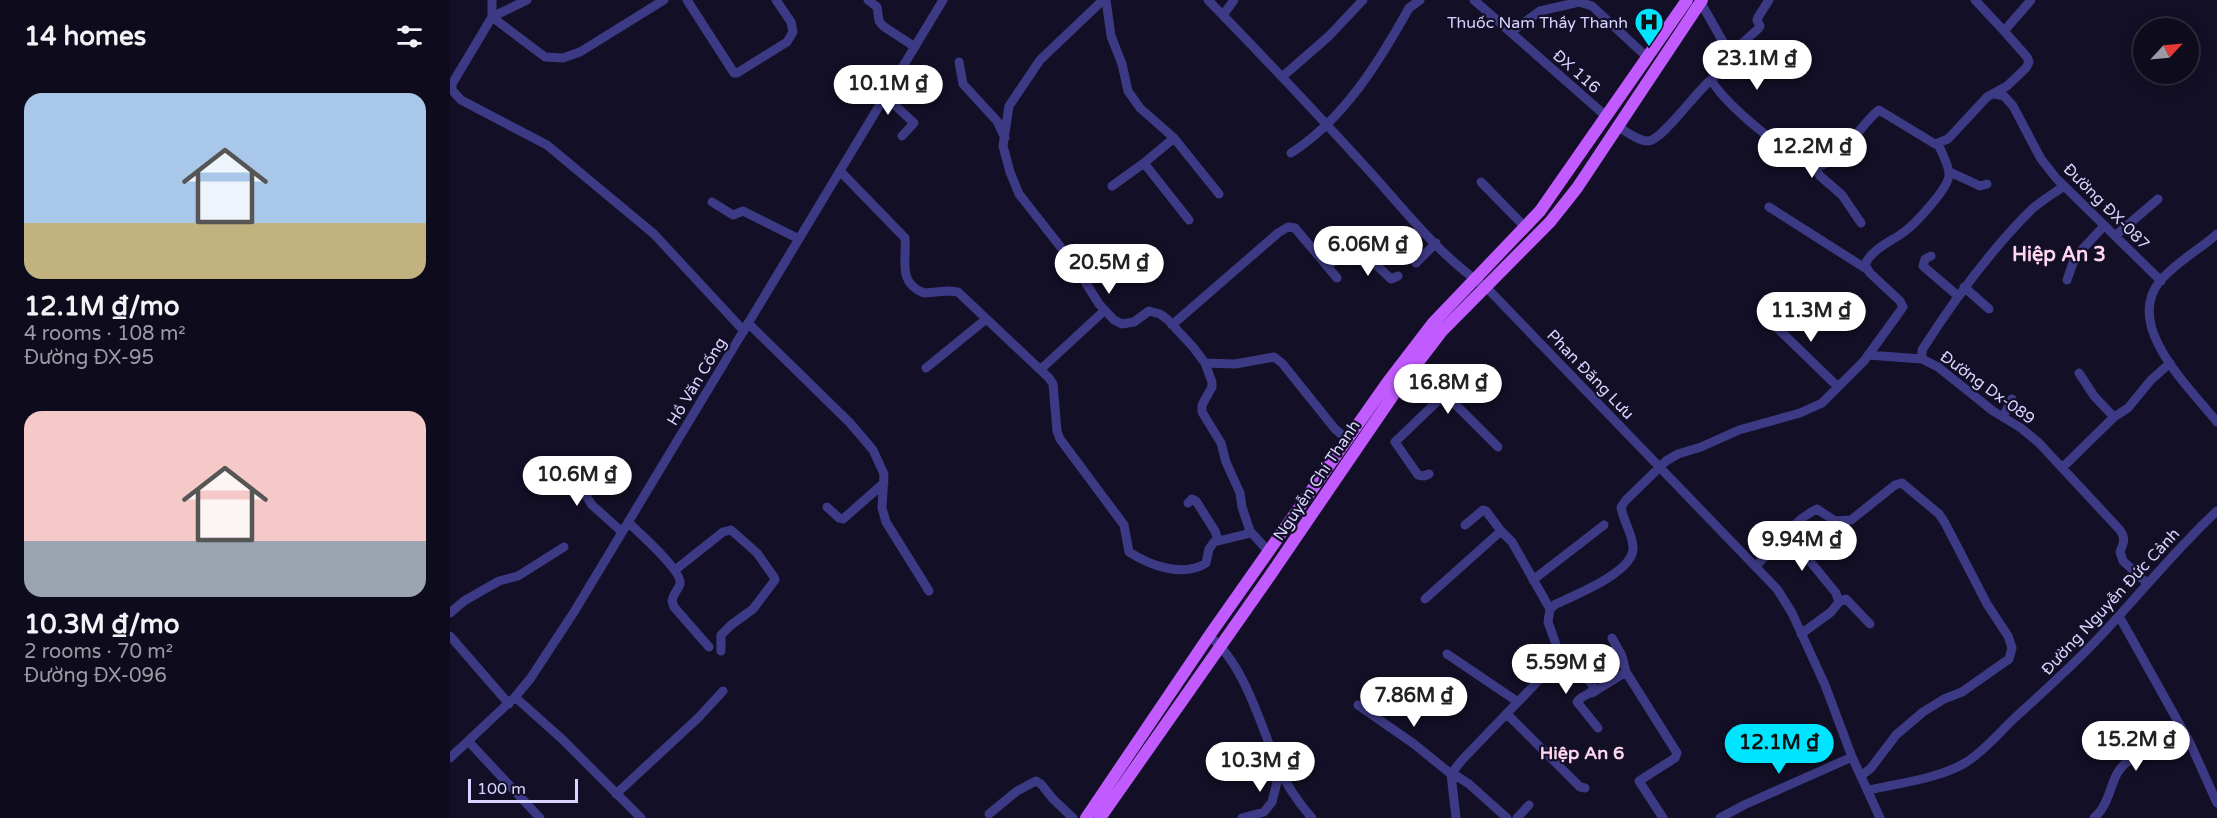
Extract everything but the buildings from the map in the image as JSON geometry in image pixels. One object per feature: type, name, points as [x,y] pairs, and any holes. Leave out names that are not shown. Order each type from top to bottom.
[{"type":"main road","name":"Nguyễn Chí Thanh","points":[[1086,818],[1209,636],[1347,439],[1433,322],[1526,227],[1545,203],[1687,0]]},
{"type":"main road","name":"Nguyễn Chí Thanh","points":[[1100,818],[1414,367],[1442,331],[1550,222],[1577,188],[1700,1]]},
{"type":"main road","points":[[1347,439],[1358,447]]},
{"type":"street","points":[[492,0],[492,17],[452,84],[451,90],[461,100],[547,145],[654,234],[746,327],[850,423],[873,450],[884,474],[882,508],[886,522],[929,591]]},
{"type":"street","points":[[492,17],[527,0]]},
{"type":"street","points":[[492,17],[545,57],[563,58],[580,52],[664,0]]},
{"type":"street","points":[[687,0],[734,73],[737,73],[787,42],[793,32],[791,22],[776,0]]},
{"type":"street","points":[[868,0],[877,7],[879,21],[883,26],[915,47]]},
{"type":"street","name":"Hồ Văn Cống","points":[[450,758],[512,701],[530,679],[574,612],[943,0]]},
{"type":"street","points":[[1104,0],[1040,60],[1009,106],[1004,146],[1010,172],[1019,194],[1114,320],[1122,324],[1134,322],[1149,311],[1160,314],[1172,324],[1205,363],[1212,387],[1202,405],[1202,412],[1221,443],[1226,462],[1240,493],[1251,533],[1269,552]]},
{"type":"street","points":[[1104,0],[1111,36],[1122,64],[1128,91],[1140,108],[1174,138],[1219,194]]},
{"type":"street","name":"Phan Đăng Lưu","points":[[1208,0],[1327,124],[1436,243],[1474,279],[1486,287],[1778,589],[1825,685],[1851,758],[1869,790],[1880,818]]},
{"type":"street","points":[[1223,15],[1234,0]]},
{"type":"street","points":[[1282,77],[1329,36],[1363,0]]},
{"type":"street","points":[[1291,153],[1327,124],[1366,80],[1409,8],[1420,0]]},
{"type":"street","name":"ĐX 116","points":[[1474,0],[1607,117]]},
{"type":"street","points":[[1618,127],[1644,141],[1656,139],[1702,87],[1712,79],[1729,56],[1758,29],[1760,26],[1758,17],[1769,0]]},
{"type":"street","points":[[1814,166],[1833,158],[1879,110],[1929,141],[1938,143],[1948,139],[1984,100],[2007,86],[2026,68],[2029,62],[1975,0]]},
{"type":"street","points":[[2004,31],[2031,0]]},
{"type":"street","points":[[1511,32],[1540,11],[1582,1],[1592,6],[1648,58]]},
{"type":"street","points":[[1700,1],[1729,56],[1758,78],[1780,57]]},
{"type":"street","points":[[959,62],[963,84],[997,121],[1005,138]]},
{"type":"street","points":[[1712,79],[1721,95],[1752,124],[1800,159],[1814,166],[1820,176],[1842,195],[1861,224]]},
{"type":"street","name":"Đường ĐX-087","points":[[1995,94],[2004,96],[2013,106],[2041,159],[2064,186],[2161,281]]},
{"type":"street","points":[[885,96],[914,123],[903,136]]},
{"type":"street","points":[[1112,186],[1174,138]]},
{"type":"street","points":[[1868,270],[1865,265],[1867,260],[1914,223],[1934,201],[1949,179],[1950,172],[1938,143]]},
{"type":"street","points":[[1144,163],[1189,220]]},
{"type":"street","points":[[840,171],[905,238],[904,272],[913,286],[924,293],[958,292],[985,320],[1041,369],[1053,384],[1057,431],[1060,440],[1124,525],[1129,552],[1169,569],[1181,570],[1200,567],[1206,563],[1209,549],[1218,540],[1251,533]]},
{"type":"street","points":[[1950,172],[1980,186],[1987,184]]},
{"type":"street","points":[[1481,182],[1526,227]]},
{"type":"street","points":[[1922,359],[1922,350],[1964,287],[2002,240],[2030,211],[2064,186]]},
{"type":"street","points":[[2115,236],[2158,199]]},
{"type":"street","points":[[712,202],[736,216],[741,210],[799,239]]},
{"type":"street","points":[[1550,609],[1600,582],[1620,569],[1633,556],[1634,546],[1622,516],[1621,507],[1660,466],[1677,454],[1701,447],[1739,430],[1815,407],[1827,399],[1868,355],[1903,306],[1868,270],[1769,207]]},
{"type":"street","points":[[2067,280],[2075,257],[2104,226]]},
{"type":"street","points":[[1172,324],[1288,227],[1295,228],[1337,278]]},
{"type":"street","points":[[2217,234],[2161,281],[2151,295],[2148,304],[2151,329],[2170,363],[2185,387],[2217,422]]},
{"type":"street","points":[[1416,263],[1436,243]]},
{"type":"street","points":[[1328,266],[1344,252],[1356,249],[1366,255],[1391,279],[1398,276]]},
{"type":"street","points":[[1931,256],[1925,259],[1923,266],[1958,296]]},
{"type":"street","points":[[1964,287],[1989,309]]},
{"type":"street","points":[[1041,369],[1105,310]]},
{"type":"street","points":[[1767,318],[1838,387]]},
{"type":"street","points":[[926,368],[985,320]]},
{"type":"street","name":"Đường Dx-089","points":[[1868,355],[1922,359],[1938,367],[2021,428],[2039,443],[2124,535],[2121,556],[2123,561],[2147,583]]},
{"type":"street","points":[[1205,363],[1235,364],[1274,357],[1282,363],[1335,429],[1347,439]]},
{"type":"street","points":[[2062,468],[2114,417],[2128,408],[2151,380],[2170,363]]},
{"type":"street","points":[[1414,367],[1445,394],[1498,447]]},
{"type":"street","points":[[2079,372],[2094,396],[2114,417]]},
{"type":"street","points":[[1429,474],[1418,475],[1395,442],[1445,394]]},
{"type":"street","points":[[2003,417],[2012,399]]},
{"type":"street","points":[[546,463],[583,491],[592,505],[622,532]]},
{"type":"street","points":[[827,507],[838,518],[843,519],[884,483]]},
{"type":"street","points":[[1756,566],[1797,523],[1817,509],[1835,521],[1851,520],[1895,485],[1902,483],[1939,514],[1987,604],[2008,636],[2012,648],[2009,659],[1962,692],[1944,699],[1923,712],[1896,735],[1871,768],[1861,776]]},
{"type":"street","points":[[1188,503],[1192,500],[1196,501],[1215,531],[1218,540]]},
{"type":"street","points":[[1456,818],[1452,773],[1557,658],[1548,622],[1550,609],[1512,542],[1486,511],[1483,510],[1465,525]]},
{"type":"street","name":"Đường Nguyễn Đức Cảnh","points":[[1869,790],[1917,780],[1945,771],[1963,764],[1978,754],[2017,715],[2063,676],[2147,583],[2217,511]]},
{"type":"street","points":[[628,522],[675,570],[680,583],[673,595],[674,607],[709,647]]},
{"type":"street","points":[[1533,580],[1604,525]]},
{"type":"street","points":[[675,570],[723,532],[731,530],[757,553],[776,580],[753,609],[721,635],[721,651]]},
{"type":"street","points":[[1425,599],[1501,531]]},
{"type":"street","points":[[1789,531],[1804,554],[1836,593],[1839,602]]},
{"type":"street","points":[[450,613],[500,580],[518,576],[564,547]]},
{"type":"street","points":[[1801,634],[1831,612],[1839,602],[1846,599],[1870,624]]},
{"type":"street","points":[[2119,616],[2190,743],[2217,803]]},
{"type":"street","points":[[450,636],[512,701],[562,739],[641,818]]},
{"type":"street","points":[[1209,636],[1221,646],[1236,669],[1289,788],[1312,818]]},
{"type":"street","points":[[1612,638],[1622,656],[1626,672],[1677,753],[1675,758],[1639,781],[1663,818]]},
{"type":"street","points":[[1557,653],[1591,682],[1594,688],[1592,693]]},
{"type":"street","points":[[1447,654],[1518,702]]},
{"type":"street","points":[[1598,728],[1577,702],[1626,672]]},
{"type":"street","points":[[616,794],[723,692]]},
{"type":"street","points":[[1358,705],[1469,784],[1507,818]]},
{"type":"street","points":[[1507,714],[1580,787],[1585,788]]},
{"type":"street","points":[[469,742],[540,818]]},
{"type":"street","points":[[2094,818],[2103,807],[2116,775],[2125,763],[2145,755],[2176,750],[2190,743]]},
{"type":"street","points":[[1720,818],[1744,805],[1851,758]]},
{"type":"street","points":[[1242,818],[1264,812],[1272,802],[1280,770]]},
{"type":"street","points":[[989,814],[1017,791],[1036,781],[1073,818]]},
{"type":"street","points":[[1517,818],[1529,805]]},
{"type":"place","name":"Thuốc Nam Thầy Thanh","points":[[1649,48]]},
{"type":"district","name":"Hiệp An 3","points":[[2059,254]]},
{"type":"district","name":"Hiệp An 6","points":[[1582,753]]}]
